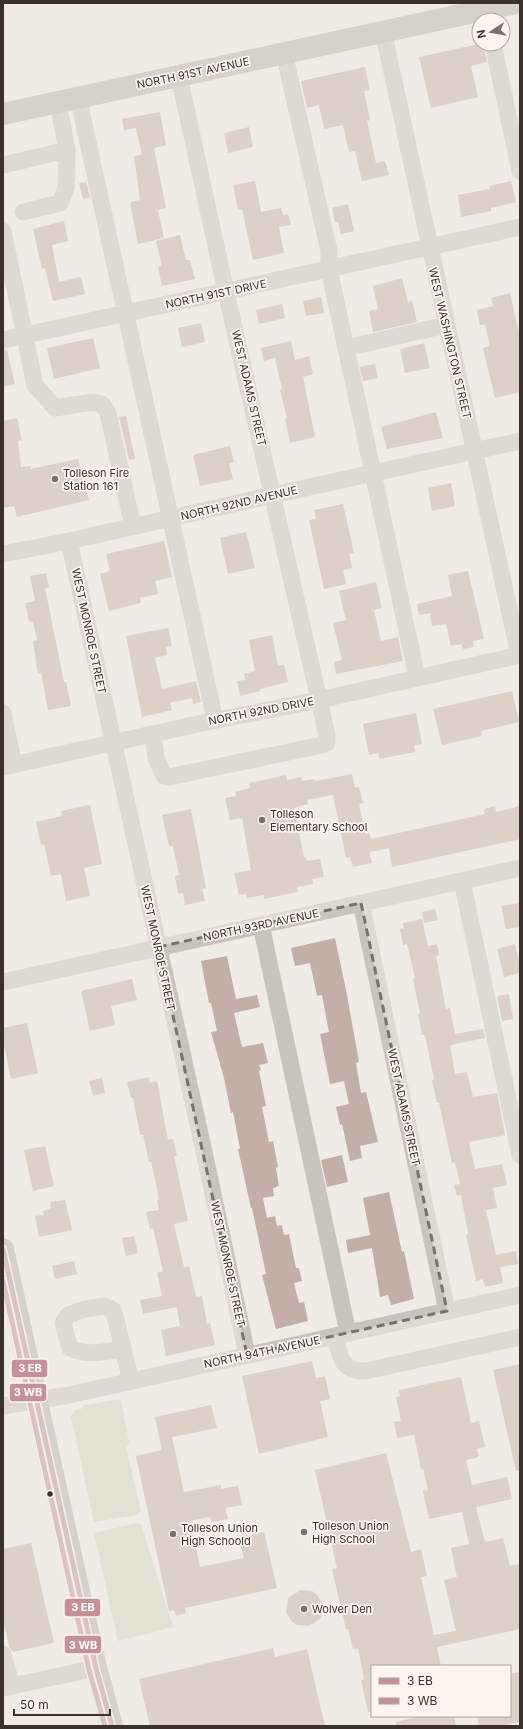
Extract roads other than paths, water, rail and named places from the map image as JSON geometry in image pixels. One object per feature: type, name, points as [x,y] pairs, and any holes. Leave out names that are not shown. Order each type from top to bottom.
[{"type":"main road","name":"NORTH 91ST AVENUE","points":[[494,12],[513,3]]},
{"type":"main road","name":"NORTH 91ST AVENUE","points":[[3,114],[383,31],[471,17]]},
{"type":"main road","points":[[3,1249],[96,1668],[112,1726]]},
{"type":"street","name":"WEST WASHINGTON STREET","points":[[383,31],[429,248],[520,655]]},
{"type":"street","points":[[495,52],[520,171]]},
{"type":"street","points":[[284,53],[329,251],[329,269],[417,677]]},
{"type":"street","name":"WEST ADAMS STREET","points":[[153,734],[156,758],[164,776],[169,777],[327,743],[327,735],[226,292],[179,76]]},
{"type":"street","points":[[23,212],[60,203],[66,188],[68,100]]},
{"type":"street","points":[[68,100],[126,314],[216,720]]},
{"type":"street","points":[[3,165],[67,150]]},
{"type":"street","name":"NORTH 91ST DRIVE","points":[[3,340],[520,228]]},
{"type":"street","points":[[3,231],[35,385],[56,408],[93,402],[102,404],[105,408],[108,413],[133,527]]},
{"type":"street","points":[[346,348],[446,325]]},
{"type":"street","name":"NORTH 92ND AVENUE","points":[[3,554],[69,541],[520,441]]},
{"type":"street","name":"WEST MONROE STREET","points":[[69,541],[208,1170],[247,1355]]},
{"type":"street","name":"NORTH 92ND DRIVE","points":[[9,766],[113,742],[319,700],[520,655]]},
{"type":"street","points":[[3,713],[9,766]]},
{"type":"street","name":"NORTH 93RD AVENUE","points":[[3,982],[520,868]]},
{"type":"street","points":[[462,881],[520,1155]]},
{"type":"street","name":"WEST ADAMS STREET","points":[[361,903],[447,1311]]},
{"type":"street","points":[[261,925],[342,1334],[342,1361],[348,1368],[357,1371],[366,1371],[520,1337]]},
{"type":"street","name":"NORTH 94TH AVENUE","points":[[3,1406],[69,1395],[520,1295]]},
{"type":"street","points":[[123,1349],[131,1381]]},
{"type":"street","points":[[3,1654],[7,1687],[96,1668]]},
{"type":"place","name":"Tolleson Fire Station 161","points":[[55,479]]},
{"type":"place","name":"Tolleson Elementary School","points":[[262,820]]},
{"type":"place","name":"Tolleson Union High School","points":[[304,1532]]},
{"type":"place","name":"Tolleson Union High Schoold","points":[[173,1534]]},
{"type":"place","name":"Wolver Den","points":[[304,1609]]}]
